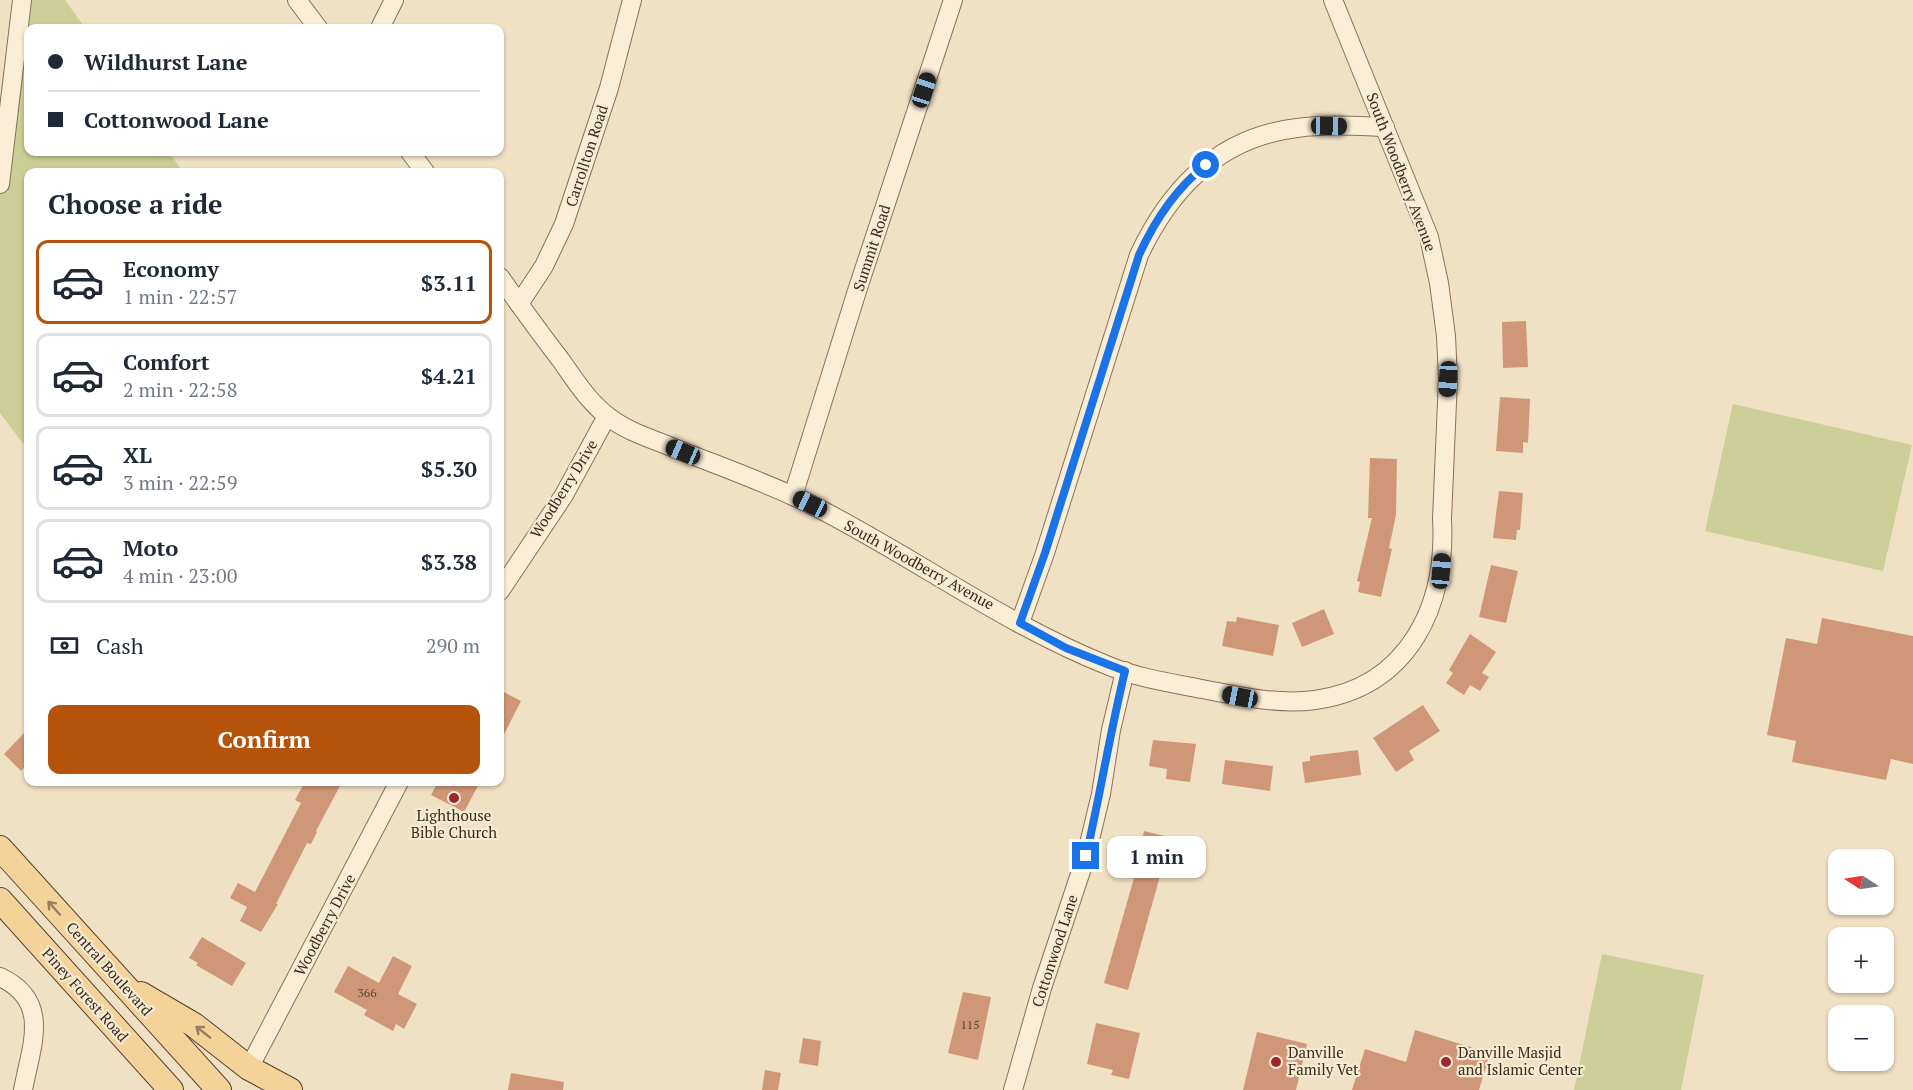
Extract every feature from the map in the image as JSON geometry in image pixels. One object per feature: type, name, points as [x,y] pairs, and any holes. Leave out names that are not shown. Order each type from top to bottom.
[{"type":"main road","name":"Central Boulevard","points":[[0,848],[219,1090]]},
{"type":"main road","name":"Piney Forest Road","points":[[0,900],[171,1090]]},
{"type":"main road","points":[[121,982],[194,1025],[249,1068],[291,1090]]},
{"type":"street","points":[[0,184],[22,0]]},
{"type":"street","points":[[297,0],[315,24]]},
{"type":"street","points":[[382,24],[394,0]]},
{"type":"street","name":"Carrollton Road","points":[[519,304],[544,266],[564,224],[609,88],[632,0]]},
{"type":"street","name":"Summit Road","points":[[793,496],[857,291],[953,0]]},
{"type":"street","name":"South Woodberry Avenue","points":[[504,283],[589,400],[621,426],[793,496],[1066,648],[1125,671],[1240,697],[1315,700],[1343,693],[1390,669],[1421,629],[1436,590],[1441,571],[1443,542],[1448,379],[1446,336],[1430,237],[1333,0]]},
{"type":"street","points":[[1020,623],[1045,553],[1139,255],[1152,226],[1170,201],[1195,174],[1218,156],[1244,142],[1266,134],[1297,128],[1385,127]]},
{"type":"street","name":"Woodberry Drive","points":[[504,585],[564,495],[607,416]]},
{"type":"street","name":"Cottonwood Lane","points":[[1013,1090],[1041,988],[1086,856],[1101,794],[1111,730],[1125,671]]},
{"type":"street","name":"Woodberry Drive","points":[[249,1068],[397,786]]},
{"type":"street","points":[[0,977],[18,988],[28,999],[34,1012],[36,1023],[23,1090]]},
{"type":"green space","points":[[22,0],[65,0],[82,24],[24,24],[24,156],[172,156],[180,168],[24,168],[24,445],[0,413],[0,184]]},
{"type":"green space","points":[[1733,404],[1912,445],[1883,571],[1705,531]]},
{"type":"green space","points":[[1602,954],[1704,975],[1681,1090],[1574,1090]]},
{"type":"building","points":[[1526,321],[1528,367],[1503,368],[1502,322]]},
{"type":"building","points":[[1500,397],[1530,399],[1528,443],[1523,442],[1523,453],[1496,451]]},
{"type":"building","points":[[1370,458],[1397,459],[1396,515],[1389,548],[1392,549],[1381,597],[1358,592],[1360,582],[1357,581],[1372,518],[1368,518]]},
{"type":"building","points":[[1499,491],[1523,493],[1520,530],[1517,530],[1516,540],[1493,538]]},
{"type":"building","points":[[1491,565],[1518,571],[1506,623],[1479,617]]},
{"type":"building","points":[[1324,609],[1334,634],[1302,647],[1292,623]]},
{"type":"building","points":[[1237,617],[1279,625],[1273,656],[1222,646],[1227,621],[1236,622]]},
{"type":"building","points":[[1822,618],[1913,636],[1913,764],[1891,759],[1886,780],[1792,762],[1796,741],[1767,735],[1786,638],[1817,644]]},
{"type":"building","points":[[1470,634],[1496,652],[1482,673],[1489,677],[1480,691],[1470,685],[1464,695],[1446,683],[1453,673],[1449,670]]},
{"type":"building","points":[[504,692],[521,701],[504,734]]},
{"type":"building","points":[[1423,705],[1440,731],[1409,751],[1414,760],[1396,772],[1373,738]]},
{"type":"building","points":[[24,733],[24,768],[21,771],[4,754]]},
{"type":"building","points":[[1153,740],[1196,744],[1190,782],[1166,779],[1167,769],[1149,766]]},
{"type":"building","points":[[1358,750],[1361,775],[1305,783],[1302,762],[1310,761],[1310,756]]},
{"type":"building","points":[[1225,760],[1273,766],[1270,791],[1222,784]]},
{"type":"building","points":[[303,786],[340,786],[311,844],[307,843],[276,904],[278,904],[261,932],[240,921],[247,907],[230,898],[238,883],[255,892],[301,803],[295,800]]},
{"type":"building","name":"Lighthouse Bible Church","points":[[436,786],[478,786],[464,812],[431,795]]},
{"type":"building","points":[[1144,831],[1169,837],[1128,990],[1104,983],[1136,871]]},
{"type":"building","points":[[202,937],[246,963],[232,986],[196,965],[198,963],[189,958]]},
{"type":"building","points":[[393,956],[412,966],[398,994],[417,1004],[404,1029],[396,1024],[393,1031],[364,1015],[367,1010],[334,992],[348,966],[379,983]]},
{"type":"building","points":[[963,992],[991,997],[978,1060],[948,1053]]},
{"type":"building","points":[[1096,1023],[1140,1033],[1129,1079],[1111,1075],[1113,1070],[1087,1064]]},
{"type":"building","name":"Danville Masjid and Islamic Center","points":[[1415,1030],[1490,1053],[1479,1090],[1352,1090],[1365,1049],[1406,1062]]},
{"type":"building","name":"Danville Family Vet","points":[[1257,1032],[1307,1044],[1296,1090],[1243,1090]]},
{"type":"building","points":[[803,1038],[821,1041],[818,1066],[799,1063]]},
{"type":"building","points":[[765,1070],[781,1073],[778,1090],[762,1090]]},
{"type":"building","points":[[511,1073],[564,1082],[563,1090],[508,1090]]},
{"type":"place","name":"Lighthouse Bible Church","points":[[454,798]]},
{"type":"place","name":"Danville Family Vet","points":[[1276,1062]]},
{"type":"place","name":"Danville Masjid and Islamic Center","points":[[1446,1062]]},
{"type":"route","points":[[1086,856],[1101,794],[1111,730],[1125,671],[1066,648],[1020,623],[1045,553],[1139,255],[1152,226],[1170,201],[1206,165]]}]
